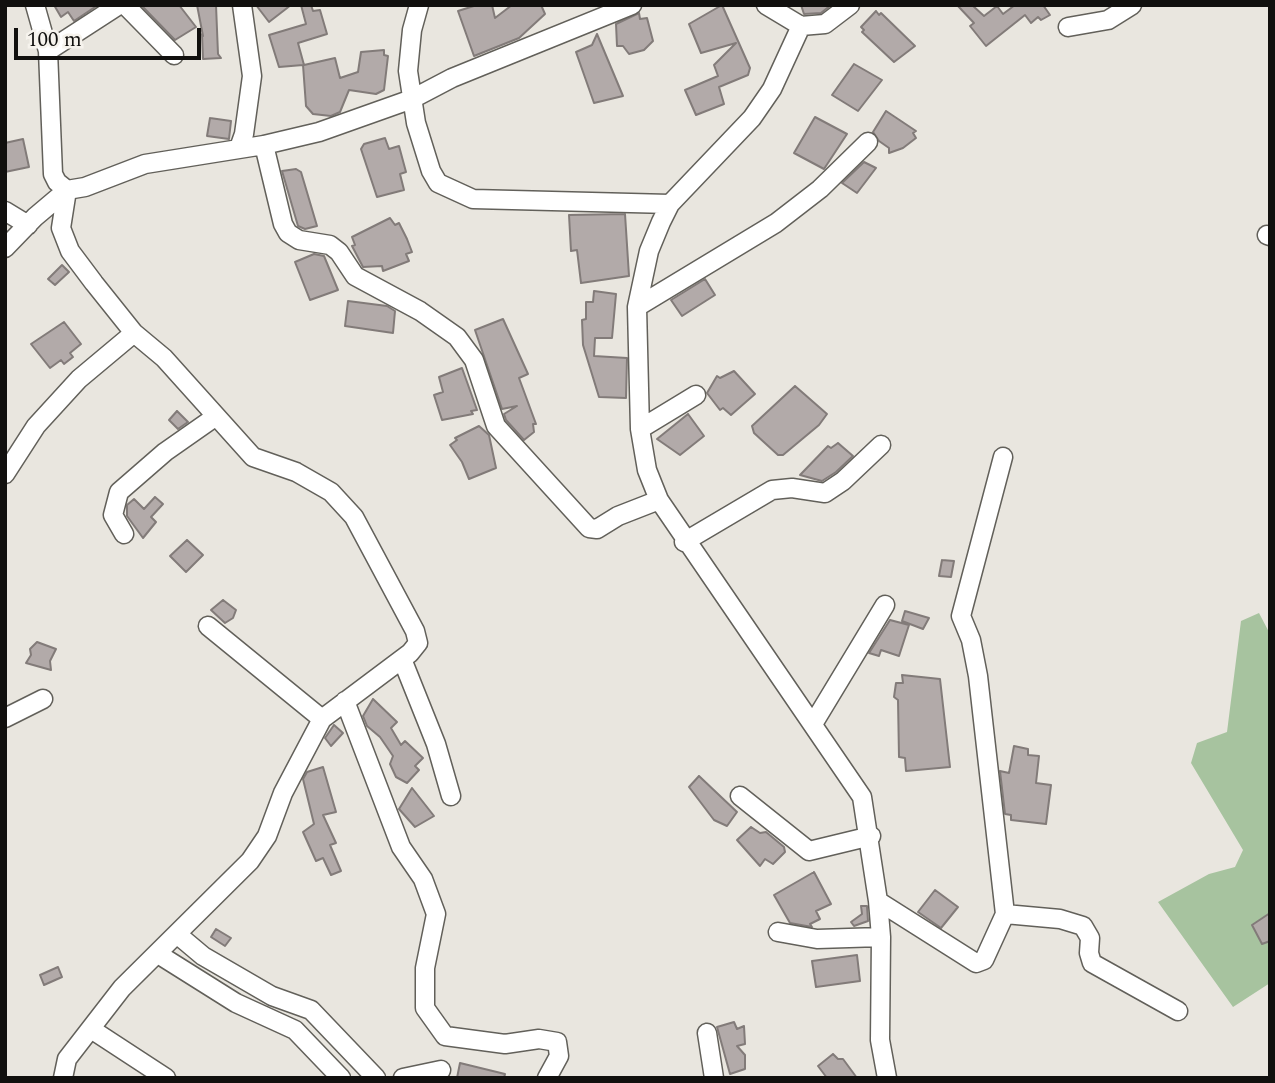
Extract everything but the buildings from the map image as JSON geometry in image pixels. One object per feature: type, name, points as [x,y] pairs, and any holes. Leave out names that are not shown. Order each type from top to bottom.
[{"type":"street","points":[[35,5],[48,51],[53,174],[67,190]]},
{"type":"street","points":[[48,51],[119,5]]},
{"type":"street","points":[[125,5],[174,55]]},
{"type":"street","points":[[239,148],[244,134],[252,76],[242,5]]},
{"type":"street","points":[[419,5],[412,30],[408,71],[412,99],[431,172],[438,183],[450,191],[473,199],[670,205]]},
{"type":"street","points":[[5,248],[67,190],[85,187],[145,164],[264,145],[319,132],[412,99],[452,78],[632,5]]},
{"type":"street","points":[[766,5],[801,26],[825,24],[850,5]]},
{"type":"street","points":[[1068,27],[1108,20],[1132,5]]},
{"type":"street","points":[[801,26],[772,89],[752,118],[670,205],[649,251],[637,307],[640,429],[647,470],[659,500],[684,542],[813,723],[862,797],[871,836],[878,901],[881,937],[880,1040],[887,1078]]},
{"type":"street","points":[[637,307],[776,223],[820,189],[867,142]]},
{"type":"street","points":[[264,145],[283,224],[288,233],[299,240],[330,245],[339,252],[355,276],[420,311],[457,337],[474,360],[496,426],[589,528],[597,529],[618,516],[659,500]]},
{"type":"street","points":[[63,1078],[67,1059],[122,988],[250,861],[267,836],[283,793],[322,719],[402,659],[418,643],[415,631],[354,517],[331,492],[314,481],[253,457],[164,358],[134,333],[70,251],[61,228],[67,190]]},
{"type":"street","points":[[5,211],[28,225]]},
{"type":"street","points":[[5,474],[44,416],[79,379],[134,333]]},
{"type":"street","points":[[640,429],[696,395]]},
{"type":"street","points":[[124,534],[113,516],[118,492],[165,452],[215,417]]},
{"type":"street","points":[[684,542],[772,490],[792,488],[825,493],[843,481],[881,445]]},
{"type":"street","points":[[878,901],[976,962],[984,960],[1005,914],[978,676],[971,640],[961,616],[1003,457]]},
{"type":"street","points":[[813,723],[885,605]]},
{"type":"street","points":[[208,626],[322,719]]},
{"type":"street","points":[[402,659],[436,744],[451,796]]},
{"type":"street","points":[[5,718],[43,699]]},
{"type":"street","points":[[345,701],[401,847],[423,879],[436,914],[425,968],[425,1009],[445,1036],[505,1044],[539,1039],[556,1042],[559,1056],[547,1078]]},
{"type":"street","points":[[740,796],[764,818],[780,824],[797,844],[809,850],[871,836]]},
{"type":"street","points":[[1005,914],[1060,919],[1083,926],[1090,938],[1089,953],[1092,963],[1178,1011]]},
{"type":"street","points":[[778,932],[817,939],[881,937]]},
{"type":"street","points":[[178,934],[203,956],[272,996],[311,1010],[376,1078]]},
{"type":"street","points":[[158,954],[236,1003],[295,1030],[341,1078]]},
{"type":"street","points":[[91,1029],[166,1078]]},
{"type":"street","points":[[707,1033],[714,1078]]},
{"type":"street","points":[[403,1078],[441,1070]]},
{"type":"green space","points":[[1259,613],[1270,634],[1270,983],[1233,1007],[1158,902],[1209,874],[1235,867],[1243,850],[1191,763],[1197,743],[1227,732],[1241,621]]}]
